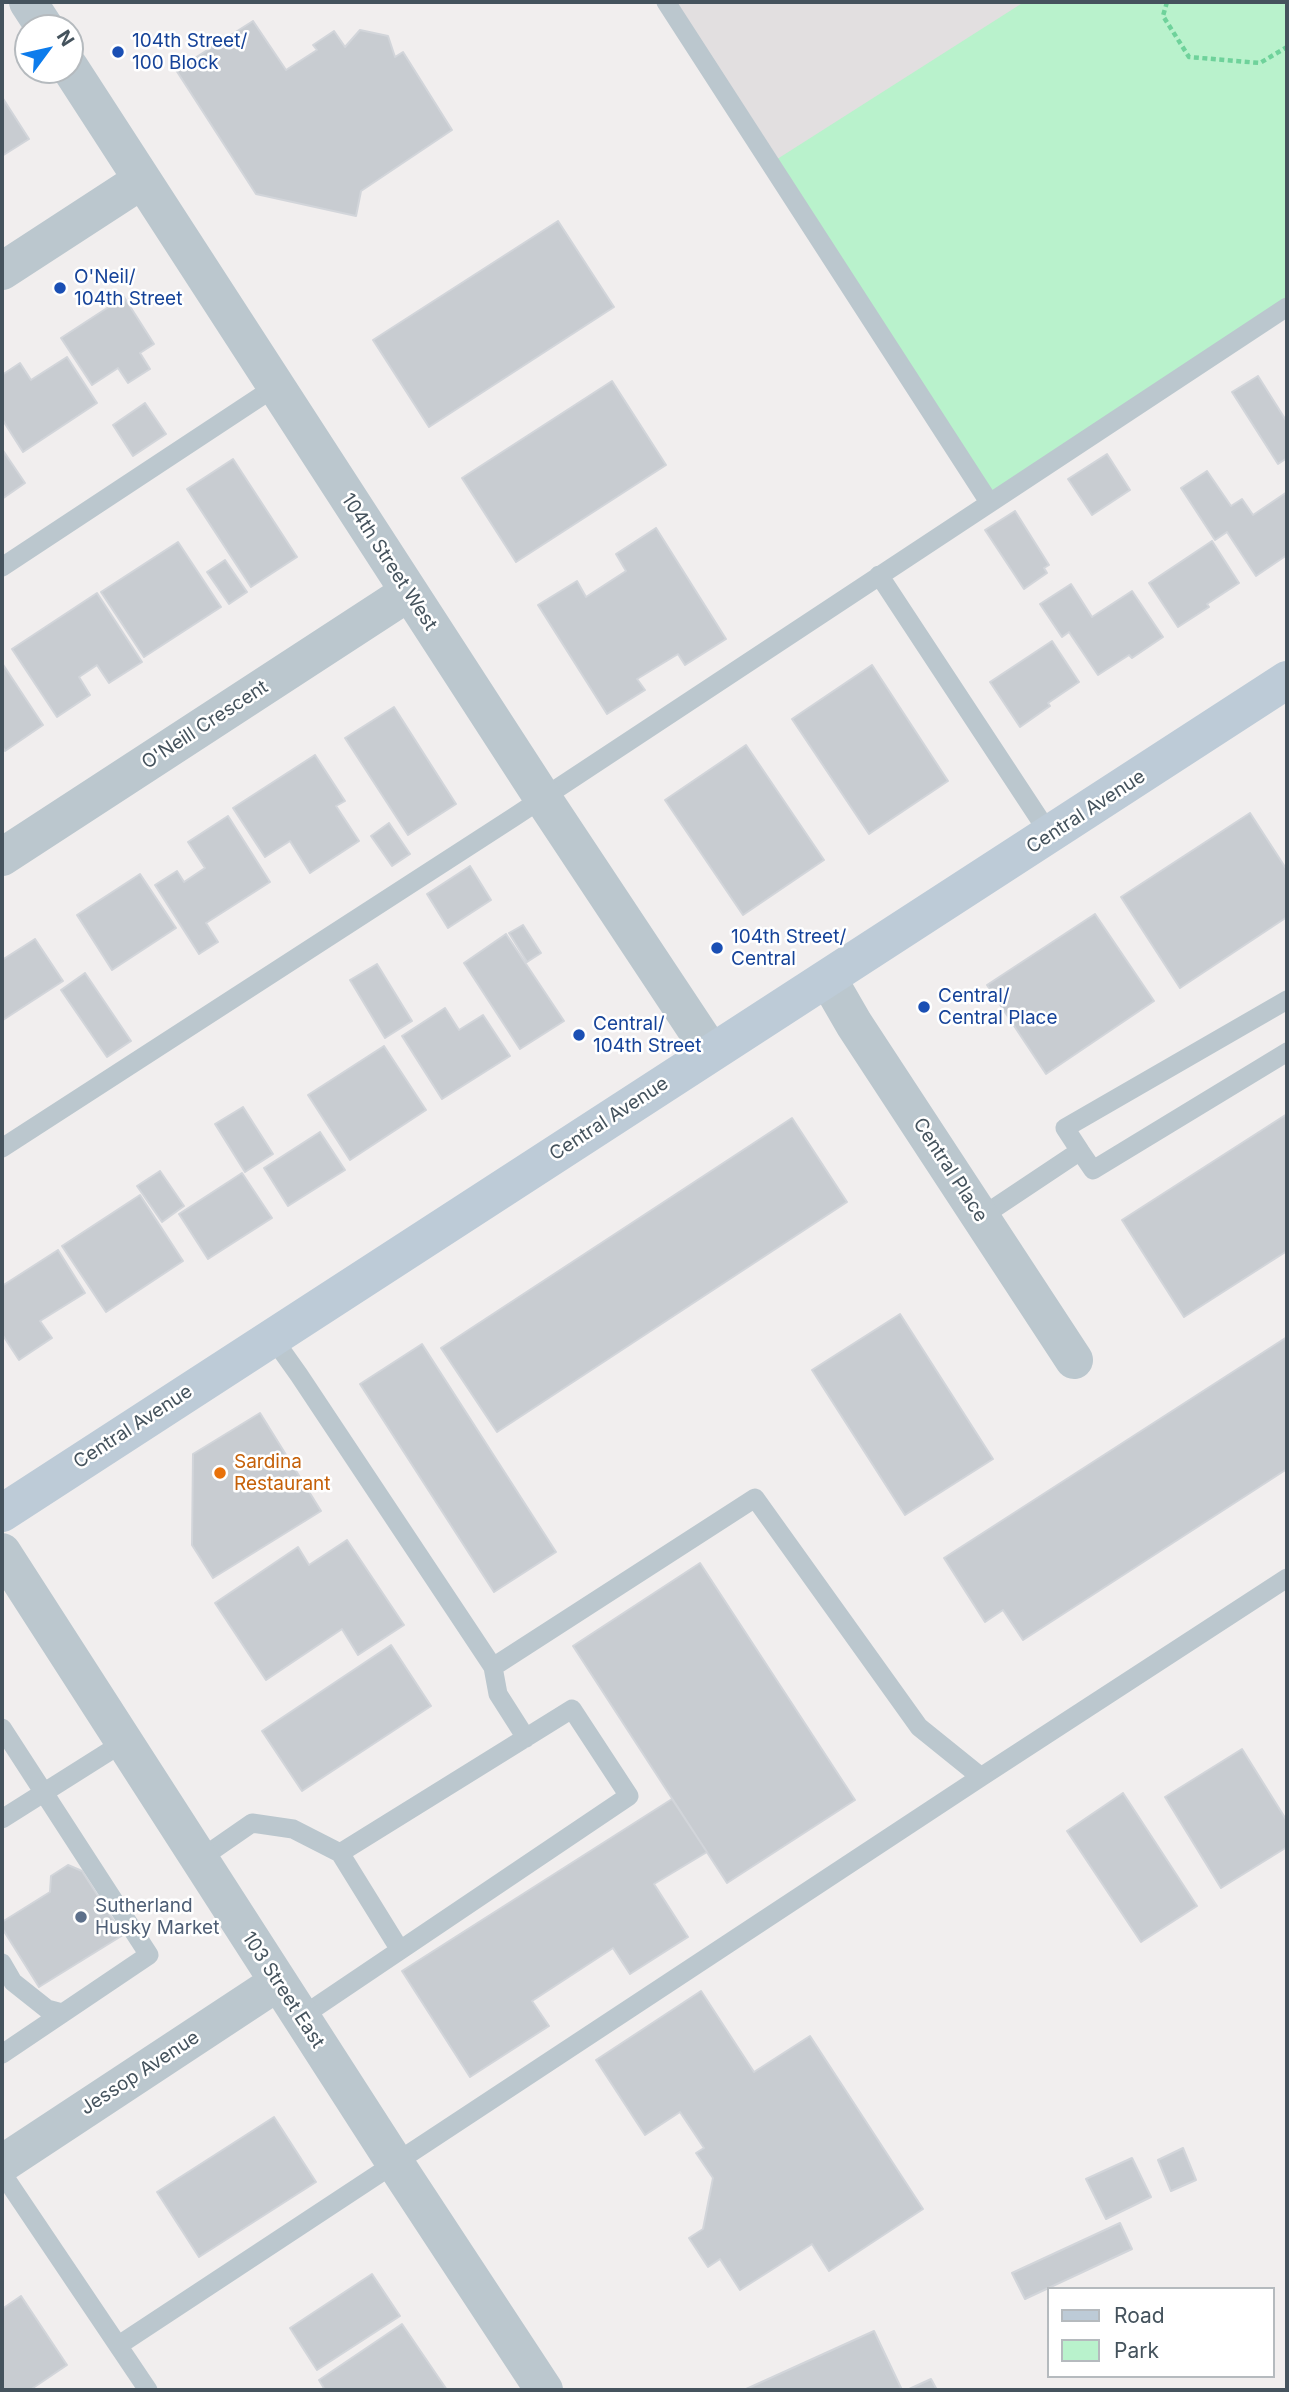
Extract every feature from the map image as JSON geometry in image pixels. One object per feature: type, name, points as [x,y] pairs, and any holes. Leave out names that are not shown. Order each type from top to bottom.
[{"type":"main road","name":"Central Avenue","points":[[2,1513],[1287,680]]},
{"type":"street","name":"104th Street West","points":[[80,84],[542,797],[711,1052]]},
{"type":"street","points":[[2,271],[142,180]]},
{"type":"street","name":"O'Neill Crescent","points":[[2,857],[409,592]]},
{"type":"street","name":"Central Place","points":[[828,979],[854,1024],[1074,1360]]},
{"type":"street","name":"103 Street East","points":[[2,1552],[544,2390]]},
{"type":"street","name":"Jessop Avenue","points":[[2,2164],[278,1982]]},
{"type":"lane","points":[[666,2],[989,502]]},
{"type":"lane","points":[[2,1148],[1287,307]]},
{"type":"lane","points":[[2,567],[275,387]]},
{"type":"lane","points":[[879,575],[1050,835]]},
{"type":"lane","points":[[1287,1000],[1065,1128],[1093,1170],[1287,1052]]},
{"type":"lane","points":[[981,1217],[1080,1152]]},
{"type":"lane","points":[[272,1337],[493,1667],[498,1694],[526,1738]]},
{"type":"lane","points":[[493,1667],[755,1498],[919,1727],[981,1777]]},
{"type":"lane","points":[[119,2346],[1287,1578]]},
{"type":"lane","points":[[301,2017],[629,1796],[572,1709],[340,1853]]},
{"type":"lane","points":[[2,1728],[149,1955],[2,2054]]},
{"type":"lane","points":[[2,1819],[124,1742]]},
{"type":"lane","points":[[200,1859],[252,1823],[293,1829],[340,1853],[400,1950]]},
{"type":"lane","points":[[2,1963],[13,1982],[47,2008],[62,2013]]},
{"type":"lane","points":[[2,2173],[148,2390]]},
{"type":"path","points":[[1167,2],[1163,16],[1189,57],[1260,63],[1287,47]]},
{"type":"shaded area","points":[[676,2],[1037,2],[783,166]]},
{"type":"green space","points":[[1024,2],[1287,2],[1287,300],[989,502],[771,163]]},
{"type":"building","points":[[253,21],[286,70],[317,50],[313,45],[334,31],[345,47],[360,30],[388,36],[395,57],[403,52],[452,130],[361,191],[356,216],[256,194],[176,70]]},
{"type":"building","points":[[2,97],[29,139],[2,156]]},
{"type":"building","points":[[558,221],[614,307],[429,427],[373,340]]},
{"type":"building","points":[[124,297],[154,344],[140,353],[150,369],[128,383],[118,368],[92,385],[61,338]]},
{"type":"building","points":[[67,357],[97,403],[23,452],[2,419],[2,375],[20,363],[31,380]]},
{"type":"building","points":[[1258,376],[1287,422],[1287,458],[1278,464],[1232,392]]},
{"type":"building","points":[[612,381],[666,465],[516,562],[462,478]]},
{"type":"building","points":[[145,403],[166,434],[133,456],[113,425]]},
{"type":"building","points":[[2,449],[25,483],[2,499]]},
{"type":"building","points":[[1107,454],[1130,490],[1092,515],[1068,479]]},
{"type":"building","points":[[233,459],[297,557],[251,587],[187,489]]},
{"type":"building","points":[[1207,471],[1231,506],[1242,499],[1253,515],[1287,492],[1287,555],[1256,576],[1227,532],[1215,540],[1181,488]]},
{"type":"building","points":[[1015,511],[1049,565],[1044,568],[1047,573],[1024,589],[985,530]]},
{"type":"building","points":[[656,528],[726,639],[685,665],[678,654],[637,679],[645,690],[607,714],[538,605],[577,581],[586,597],[626,571],[616,554]]},
{"type":"building","points":[[1212,541],[1239,583],[1178,627],[1149,583]]},
{"type":"building","points":[[178,542],[221,607],[144,657],[101,592]]},
{"type":"building","points":[[225,560],[247,592],[229,604],[207,572]]},
{"type":"building","points":[[1071,584],[1092,617],[1132,591],[1163,637],[1132,658],[1129,655],[1098,675],[1069,632],[1062,637],[1040,604]]},
{"type":"building","points":[[97,593],[142,662],[109,683],[97,665],[79,677],[90,695],[57,717],[12,649]]},
{"type":"building","points":[[1052,641],[1079,682],[1048,703],[1050,706],[1020,727],[990,682]]},
{"type":"building","points":[[2,663],[43,725],[5,751],[2,746]]},
{"type":"building","points":[[872,665],[948,781],[869,834],[792,719]]},
{"type":"building","points":[[394,707],[456,804],[408,835],[345,738]]},
{"type":"building","points":[[746,745],[824,860],[743,915],[665,800]]},
{"type":"building","points":[[315,755],[345,801],[336,806],[359,841],[310,873],[290,841],[265,857],[233,808]]},
{"type":"building","points":[[1250,813],[1287,870],[1287,917],[1180,988],[1121,897]]},
{"type":"building","points":[[228,816],[270,882],[206,923],[218,942],[199,954],[155,885],[177,871],[184,882],[205,868],[188,842]]},
{"type":"building","points":[[389,823],[410,854],[392,866],[371,836]]},
{"type":"building","points":[[470,866],[491,900],[448,928],[427,894]]},
{"type":"building","points":[[140,874],[176,928],[112,970],[77,915]]},
{"type":"building","points":[[1095,914],[1154,1001],[1046,1074],[987,985]]},
{"type":"building","points":[[523,925],[541,953],[527,962],[509,933]]},
{"type":"building","points":[[506,934],[564,1021],[520,1049],[464,963]]},
{"type":"building","points":[[35,939],[63,981],[3,1020],[2,960]]},
{"type":"building","points":[[377,964],[412,1021],[385,1038],[350,980]]},
{"type":"building","points":[[85,973],[131,1041],[107,1057],[61,990]]},
{"type":"building","points":[[445,1008],[459,1030],[483,1015],[510,1056],[442,1099],[402,1036]]},
{"type":"building","points":[[384,1046],[426,1110],[350,1160],[308,1095]]},
{"type":"building","points":[[243,1107],[273,1154],[245,1172],[215,1124]]},
{"type":"building","points":[[1287,1114],[1287,1251],[1184,1317],[1122,1220]]},
{"type":"building","points":[[792,1118],[847,1202],[497,1432],[441,1348]]},
{"type":"building","points":[[320,1132],[345,1170],[288,1206],[264,1168]]},
{"type":"building","points":[[160,1171],[184,1206],[162,1222],[137,1186]]},
{"type":"building","points":[[242,1173],[272,1218],[208,1259],[179,1214]]},
{"type":"building","points":[[140,1195],[183,1261],[106,1312],[62,1246]]},
{"type":"building","points":[[58,1250],[85,1293],[40,1321],[52,1338],[19,1360],[2,1334],[2,1286]]},
{"type":"building","points":[[900,1314],[993,1459],[905,1515],[812,1370]]},
{"type":"building","points":[[1287,1337],[1287,1469],[1023,1640],[1003,1610],[985,1622],[944,1558]]},
{"type":"building","points":[[422,1344],[556,1552],[494,1592],[360,1384]]},
{"type":"building","points":[[260,1413],[321,1511],[213,1578],[192,1545],[193,1454]]},
{"type":"building","points":[[347,1540],[404,1625],[358,1655],[342,1629],[266,1680],[215,1603],[298,1547],[309,1565]]},
{"type":"building","points":[[700,1563],[855,1800],[727,1883],[573,1646]]},
{"type":"building","points":[[391,1645],[431,1706],[302,1791],[262,1731]]},
{"type":"building","points":[[1242,1749],[1287,1821],[1287,1847],[1221,1888],[1165,1797]]},
{"type":"building","points":[[1123,1793],[1197,1906],[1141,1942],[1067,1831]]},
{"type":"building","points":[[672,1799],[707,1852],[654,1884],[688,1937],[630,1974],[613,1948],[532,2001],[549,2026],[470,2077],[402,1971]]},
{"type":"building","points":[[68,1865],[82,1871],[123,1935],[39,1987],[2,1928],[2,1922],[50,1892],[51,1876]]},
{"type":"building","points":[[701,1991],[754,2072],[810,2036],[923,2209],[829,2271],[812,2244],[740,2290],[720,2259],[708,2267],[689,2238],[703,2229],[713,2178],[696,2153],[704,2148],[680,2112],[645,2135],[596,2060]]},
{"type":"building","points":[[274,2117],[316,2182],[199,2257],[157,2192]]},
{"type":"building","points":[[1183,2148],[1196,2180],[1171,2191],[1158,2160]]},
{"type":"building","points":[[1132,2158],[1151,2197],[1106,2219],[1086,2179]]},
{"type":"building","points":[[1120,2223],[1132,2249],[1025,2299],[1012,2273]]},
{"type":"building","points":[[372,2274],[400,2316],[317,2370],[290,2328]]},
{"type":"building","points":[[21,2296],[67,2365],[30,2390],[2,2390],[2,2309]]},
{"type":"building","points":[[402,2324],[447,2390],[325,2390],[319,2380]]},
{"type":"building","points":[[874,2331],[902,2390],[744,2390]]},
{"type":"building","points":[[931,2379],[937,2390],[907,2390]]},
{"type":"place","name":"104th Street/ 100 Block","points":[[118,52]]},
{"type":"place","name":"O'Neil/ 104th Street","points":[[60,288]]},
{"type":"place","name":"104th Street/ Central","points":[[717,948]]},
{"type":"place","name":"Central/ Central Place","points":[[924,1007]]},
{"type":"place","name":"Central/ 104th Street","points":[[579,1035]]},
{"type":"place","name":"Sardina Restaurant","points":[[220,1473]]},
{"type":"place","name":"Sutherland Husky Market","points":[[81,1917]]}]
